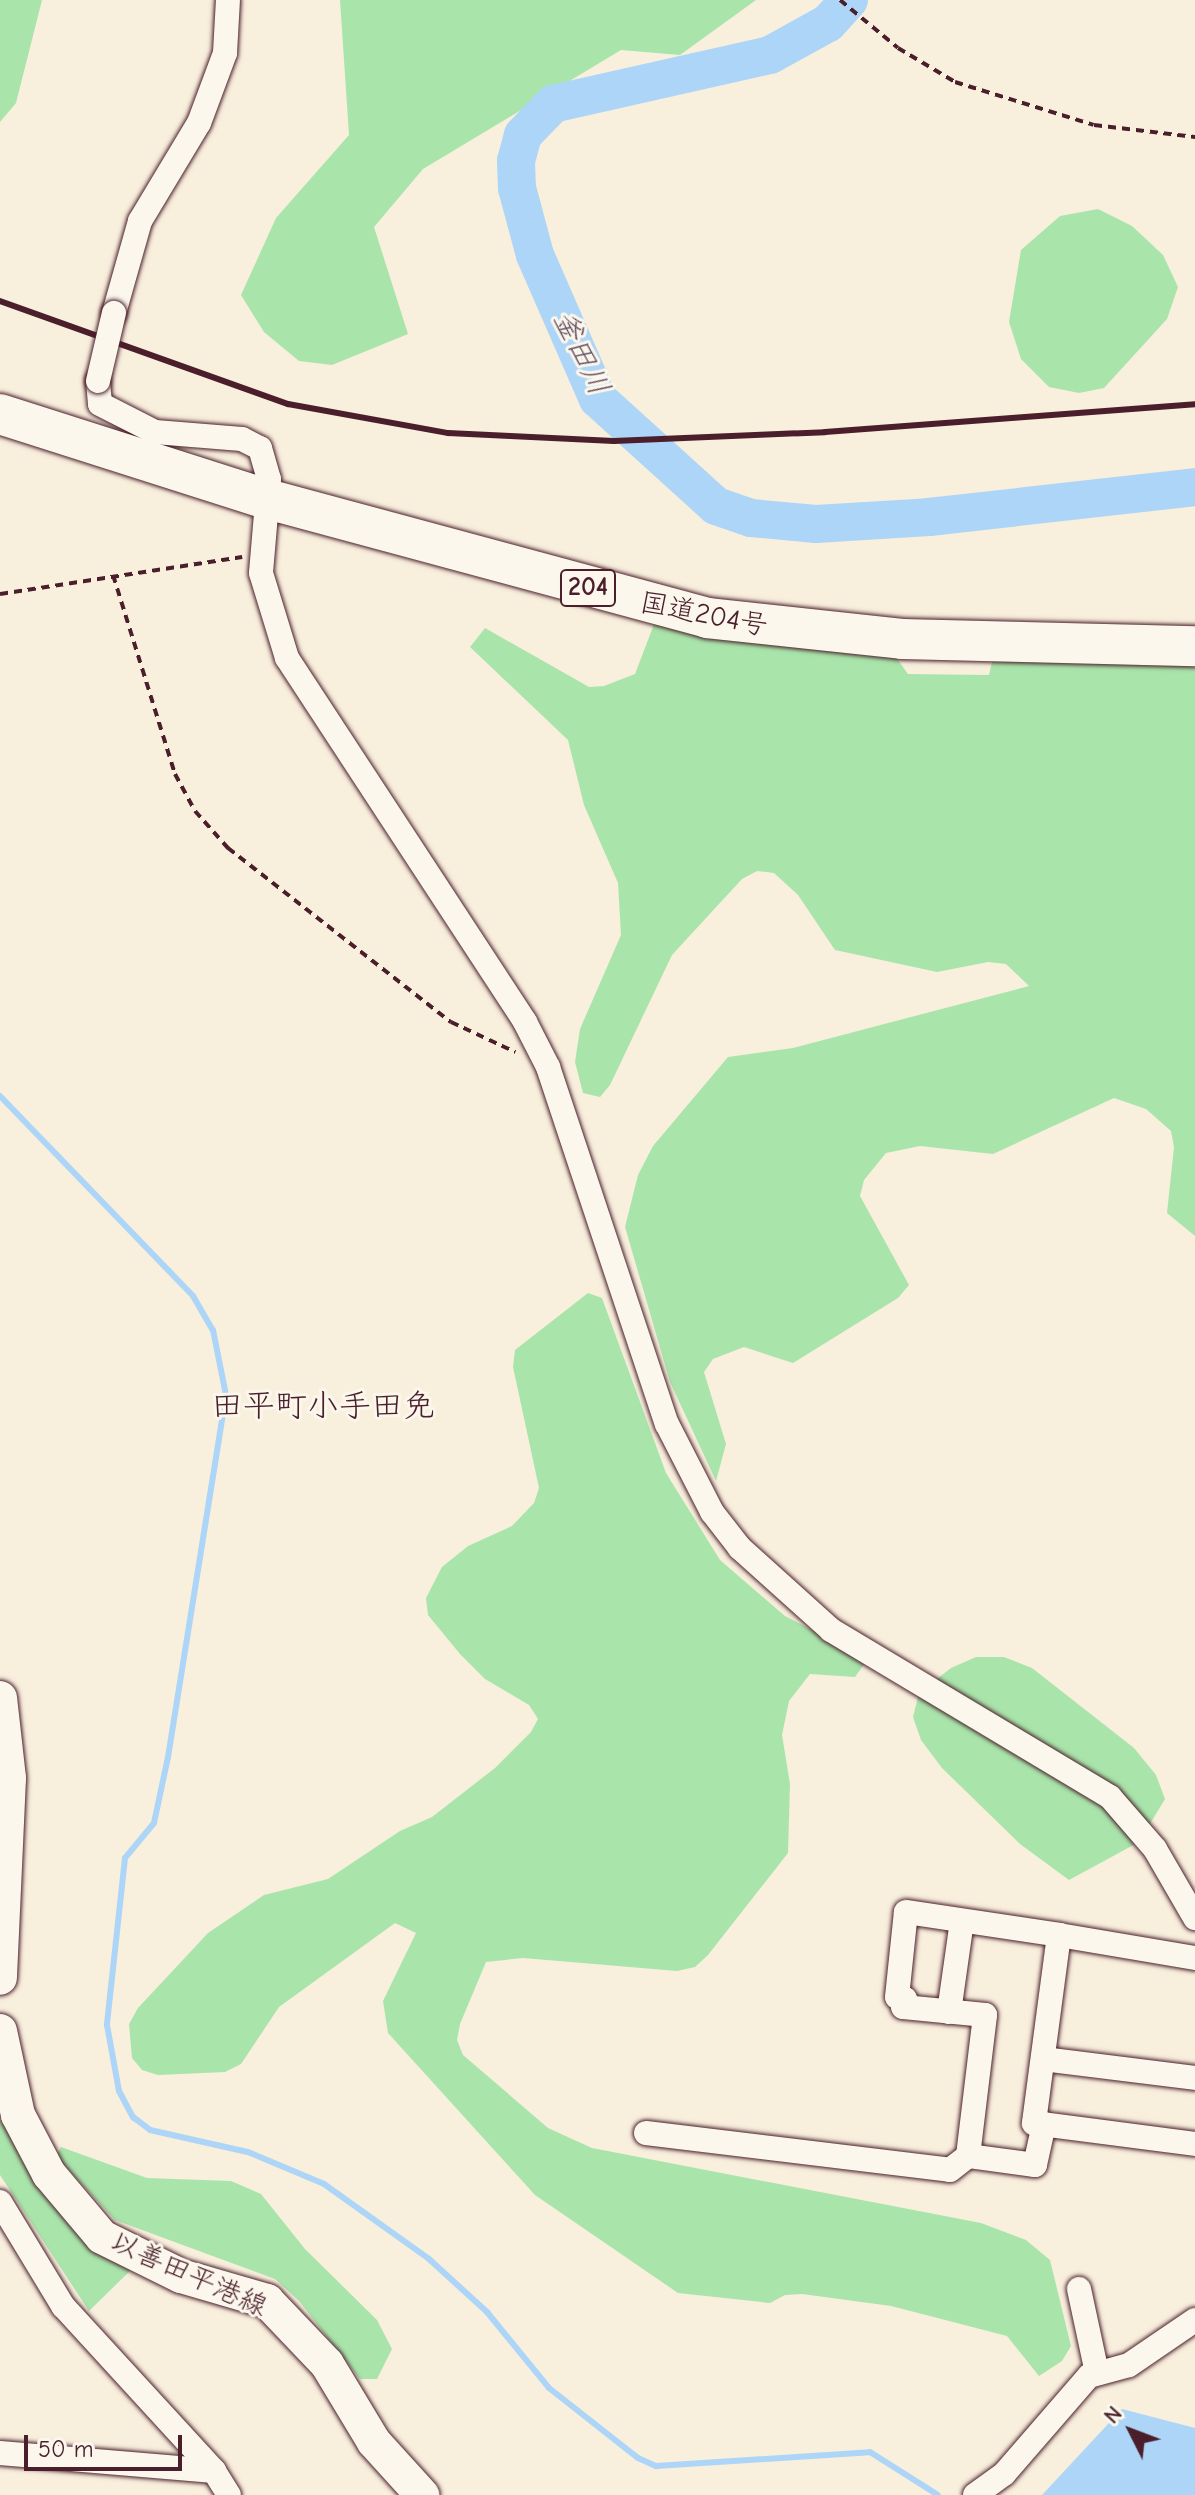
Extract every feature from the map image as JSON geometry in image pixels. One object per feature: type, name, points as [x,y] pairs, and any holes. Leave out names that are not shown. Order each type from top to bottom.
[{"type":"highway","name":"国道204号","points":[[0,414],[267,499],[707,618],[902,639],[1195,646]]},
{"type":"main road","points":[[0,1698],[9,1778],[0,1978]]},
{"type":"main road","name":"以善田平港線","points":[[0,2031],[18,2115],[49,2174],[102,2237],[181,2276],[267,2301],[327,2364],[374,2442],[422,2495]]},
{"type":"street","points":[[228,0],[225,53],[199,123],[140,221],[98,381],[100,404],[155,432],[252,441],[268,467],[260,554],[267,604],[287,658],[525,1022],[548,1067],[667,1424],[712,1512],[740,1548],[831,1630],[1110,1797],[1155,1849],[1195,1918]]},
{"type":"street","points":[[646,2133],[950,2170],[968,2156],[985,2015],[903,2007],[905,1999],[897,1997],[906,1912],[1195,1958]]},
{"type":"street","points":[[949,2012],[962,1921]]},
{"type":"street","points":[[1059,1935],[1034,2123],[1195,2144]]},
{"type":"street","points":[[1043,2059],[1195,2078]]},
{"type":"street","points":[[968,2156],[1035,2165],[1044,2124]]},
{"type":"street","points":[[0,2202],[63,2306],[214,2471],[229,2495]]},
{"type":"street","points":[[1079,2289],[1097,2373]]},
{"type":"street","points":[[975,2495],[1004,2474],[1089,2376],[1129,2365],[1195,2320]]},
{"type":"street","points":[[0,2453],[214,2471]]},
{"type":"path","points":[[840,0],[898,48],[955,82],[1094,125],[1195,137]]},
{"type":"path","points":[[0,594],[260,554]]},
{"type":"path","points":[[113,575],[175,774],[195,811],[228,848],[451,1022],[548,1067]]},
{"type":"green space","points":[[0,0],[42,0],[16,103],[0,122]]},
{"type":"green space","points":[[340,0],[756,0],[680,55],[621,50],[423,169],[374,227],[408,334],[332,365],[299,361],[264,332],[241,295],[276,218],[349,135]]},
{"type":"green space","points":[[1098,209],[1132,226],[1163,255],[1178,287],[1167,319],[1104,388],[1079,393],[1049,387],[1021,359],[1009,322],[1021,250],[1060,216]]},
{"type":"green space","points":[[656,619],[890,649],[908,674],[989,675],[994,653],[1195,660],[1195,1236],[1167,1213],[1174,1147],[1171,1131],[1146,1109],[1114,1098],[993,1154],[920,1146],[886,1153],[864,1180],[860,1196],[909,1285],[898,1298],[793,1363],[744,1347],[713,1359],[704,1372],[726,1444],[716,1481],[670,1382],[625,1227],[638,1175],[653,1146],[728,1057],[793,1048],[1029,986],[1006,964],[988,962],[937,972],[835,950],[798,895],[774,873],[757,871],[742,879],[672,955],[610,1085],[600,1097],[583,1093],[575,1062],[580,1029],[621,935],[618,883],[584,805],[568,740],[470,647],[485,628],[589,687],[604,686],[635,674]]},
{"type":"green space","points":[[588,1293],[602,1298],[666,1473],[720,1560],[785,1616],[868,1659],[855,1677],[810,1674],[789,1701],[782,1735],[790,1784],[788,1853],[708,1955],[695,1967],[677,1971],[523,1958],[486,1962],[460,2024],[457,2040],[463,2055],[548,2128],[592,2148],[981,2223],[1026,2240],[1050,2260],[1071,2346],[1062,2361],[1039,2376],[1007,2336],[891,2306],[802,2294],[785,2295],[770,2303],[678,2293],[535,2195],[388,2033],[383,2001],[416,1933],[395,1923],[279,2007],[241,2064],[225,2072],[158,2075],[142,2070],[132,2058],[129,2024],[138,2008],[208,1933],[264,1895],[328,1879],[400,1831],[432,1817],[495,1768],[531,1732],[538,1719],[529,1705],[485,1679],[460,1654],[428,1615],[426,1598],[442,1567],[468,1546],[512,1526],[534,1503],[539,1488],[513,1367],[515,1350]]},
{"type":"green space","points":[[976,1657],[1004,1657],[1032,1668],[1134,1748],[1156,1775],[1165,1799],[1139,1842],[1069,1880],[1020,1844],[942,1768],[921,1740],[913,1717],[919,1693],[951,1668]]},
{"type":"green space","points":[[0,2120],[54,2200],[132,2269],[89,2311],[0,2175]]},
{"type":"green space","points":[[61,2147],[147,2178],[231,2181],[261,2194],[305,2249],[377,2320],[392,2349],[377,2379],[360,2379],[299,2301],[275,2279],[115,2220],[56,2156]]},
{"type":"water","points":[[1122,2409],[1195,2428],[1195,2495],[1042,2495]]},
{"type":"waterway","name":"釜田川","points":[[849,0],[828,23],[770,55],[553,104],[523,135],[516,161],[517,188],[535,255],[598,399],[716,506],[751,518],[816,524],[929,517],[1195,487]]},
{"type":"waterway","points":[[0,1096],[193,1296],[213,1330],[226,1395],[168,1757],[154,1823],[125,1858],[107,2025],[119,2091],[133,2117],[150,2130],[248,2152],[324,2184],[429,2259],[487,2312],[549,2388],[638,2458],[656,2466],[870,2452],[938,2495]]},
{"type":"railway","points":[[0,301],[288,404],[448,433],[614,441],[825,432],[1195,404]]},
{"type":"district","name":"田平町小手田免","points":[[323,1406]]}]
